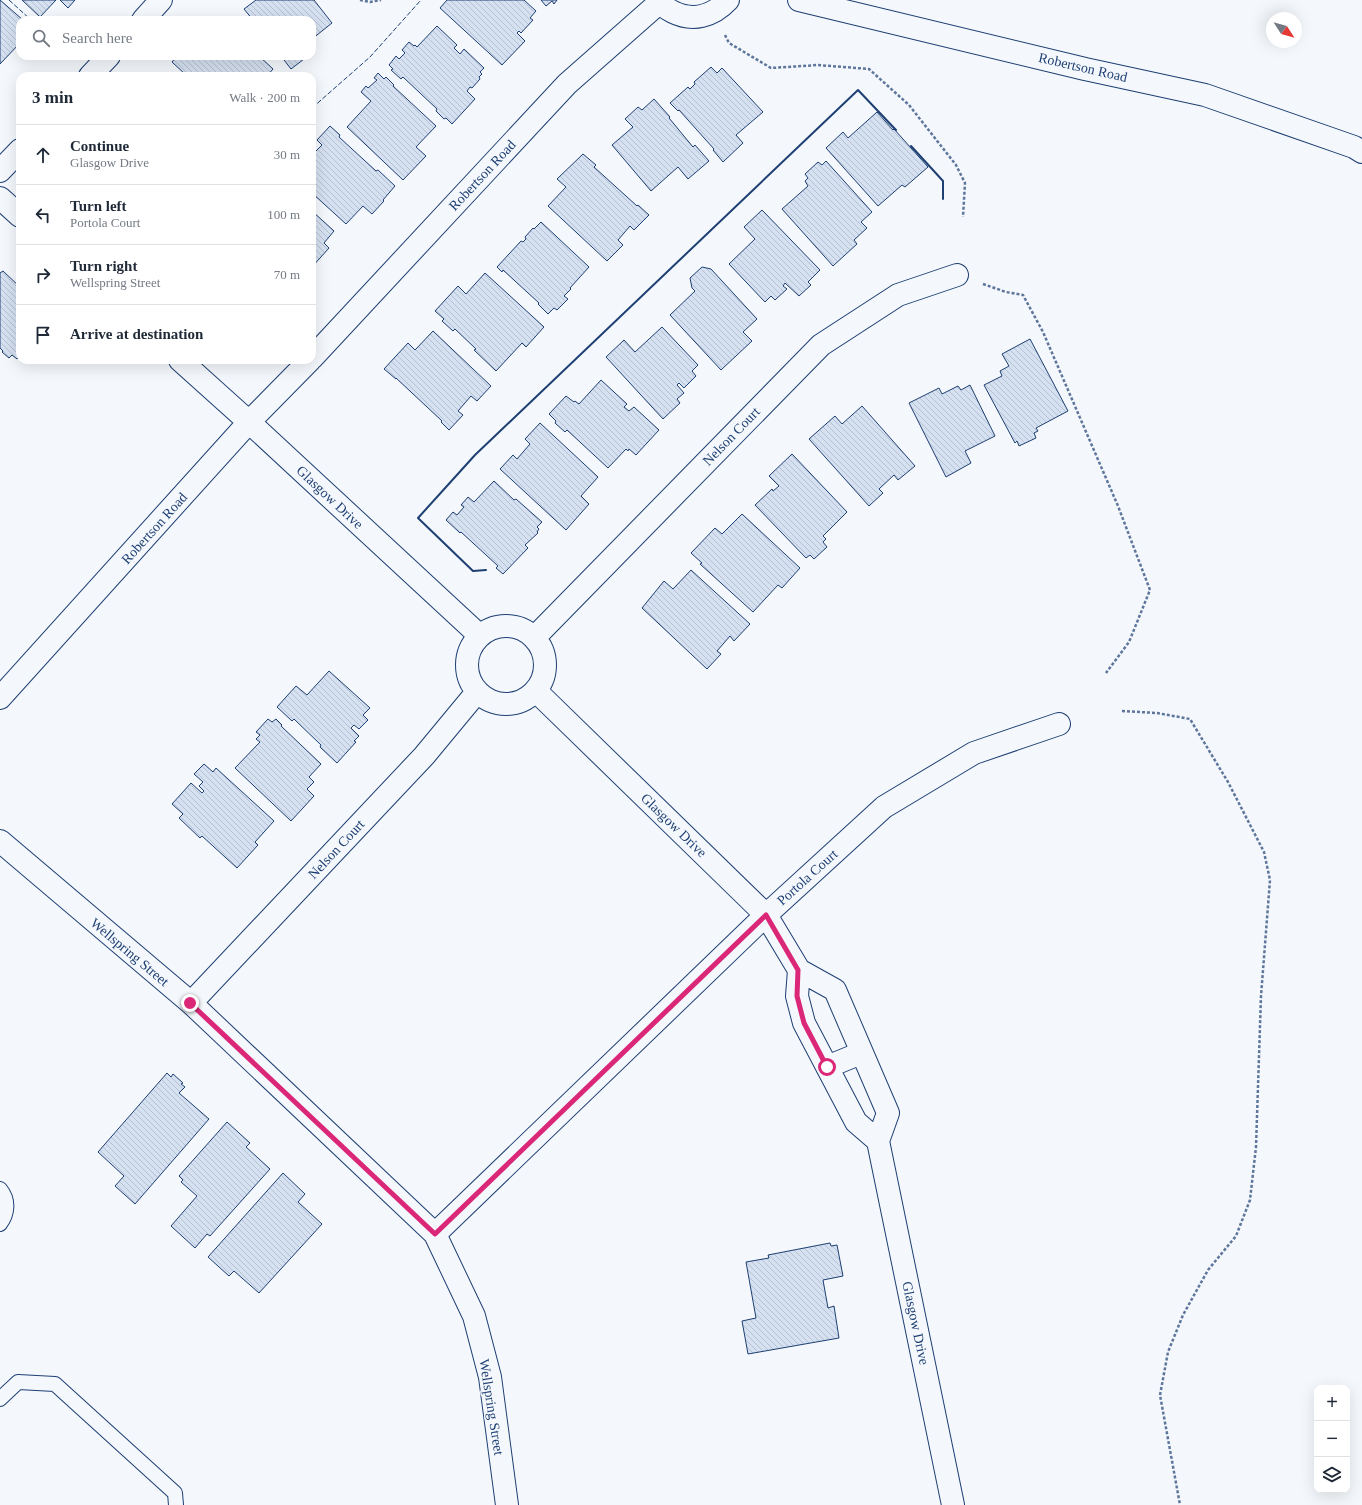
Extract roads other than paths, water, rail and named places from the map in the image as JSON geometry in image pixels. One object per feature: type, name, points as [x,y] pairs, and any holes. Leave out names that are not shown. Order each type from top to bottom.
[{"type":"street","points":[[146,16],[161,0]]},
{"type":"street","points":[[659,1],[666,9],[680,16],[694,18],[708,15],[721,7],[728,0]]},
{"type":"street","name":"Robertson Road","points":[[799,0],[1085,69],[1205,95],[1354,147],[1362,152]]},
{"type":"street","name":"Robertson Road","points":[[316,354],[567,84],[659,1]]},
{"type":"street","points":[[94,72],[105,60]]},
{"type":"street","points":[[0,171],[16,154]]},
{"type":"street","points":[[0,198],[16,212]]},
{"type":"street","name":"Nelson Court","points":[[534,638],[821,345],[898,295],[957,274]]},
{"type":"street","name":"Glasgow Drive","points":[[184,364],[480,635]]},
{"type":"street","name":"Robertson Road","points":[[0,698],[249,422],[306,364]]},
{"type":"street","points":[[506,626],[519,628],[534,638],[539,643],[544,654],[546,668],[543,680],[536,691],[525,700],[513,704],[500,704],[488,700],[477,692],[470,681],[467,668],[468,655],[480,635],[494,628],[506,626]]},
{"type":"street","name":"Glasgow Drive","points":[[536,691],[766,915],[798,970]]},
{"type":"street","name":"Nelson Court","points":[[190,1003],[424,756],[477,692]]},
{"type":"street","name":"Portola Court","points":[[435,1234],[766,915],[884,807],[974,753],[1059,724]]},
{"type":"street","name":"Wellspring Street","points":[[0,841],[190,1003],[435,1234],[474,1316],[490,1377],[507,1505]]},
{"type":"street","points":[[798,970],[834,990],[861,1053],[888,1113],[878,1141],[856,1122],[804,1023],[797,996],[798,970]]},
{"type":"street","points":[[827,1067],[861,1053]]},
{"type":"street","name":"Glasgow Drive","points":[[878,1141],[953,1505]]},
{"type":"lane","points":[[0,1189],[6,1199],[7,1207],[0,1224]]},
{"type":"lane","points":[[0,1399],[18,1382],[55,1384],[175,1493],[176,1505]]}]
